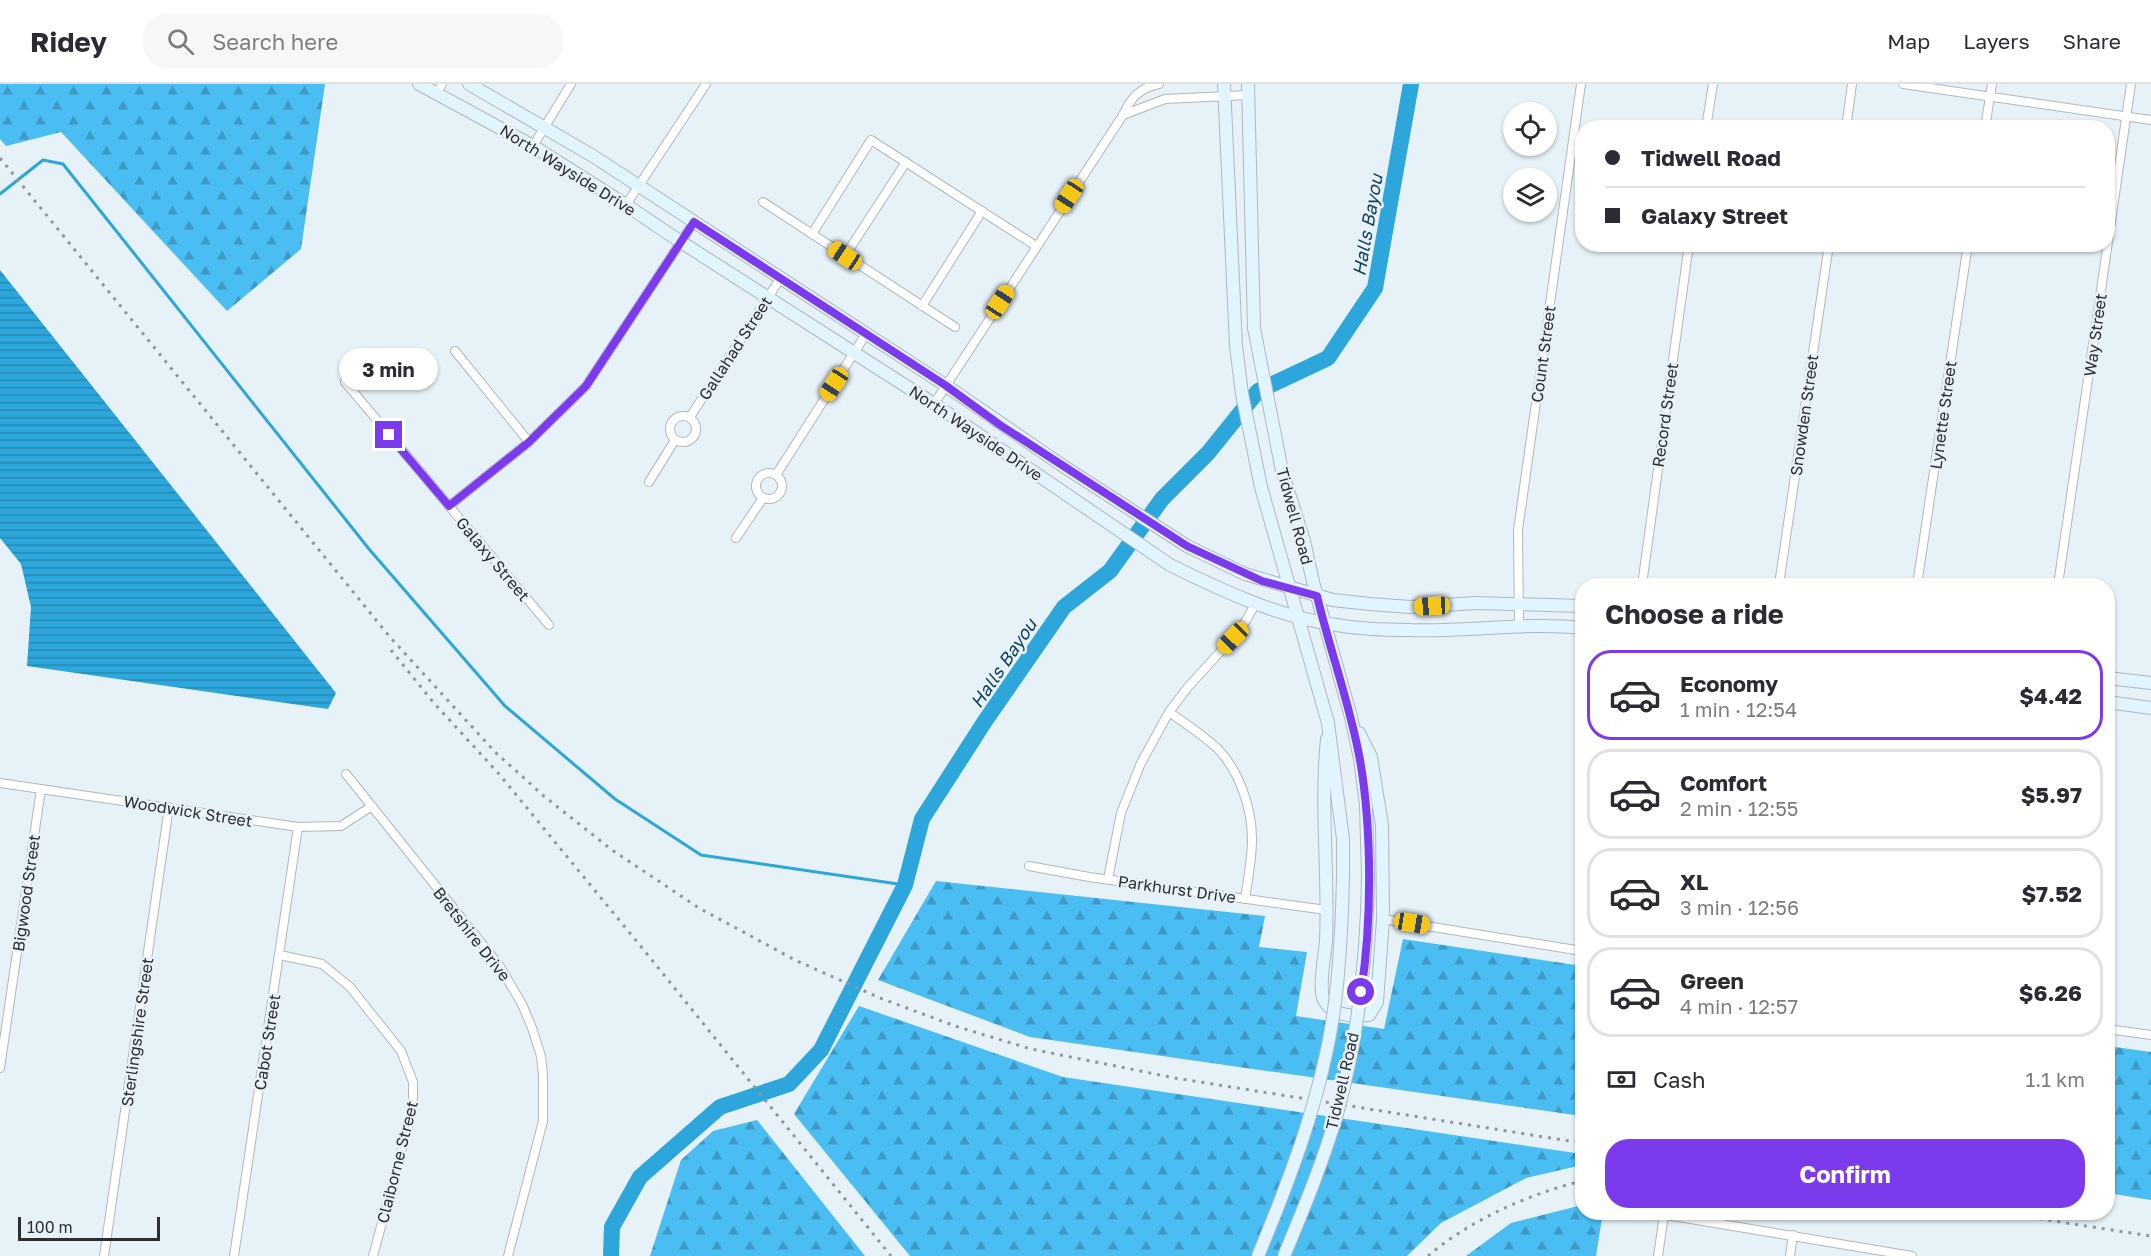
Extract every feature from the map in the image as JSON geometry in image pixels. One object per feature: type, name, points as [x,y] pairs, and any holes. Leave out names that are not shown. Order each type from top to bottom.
[{"type":"main road","name":"North Wayside Drive","points":[[418,84],[440,89],[533,146],[934,404],[1170,565],[1226,592],[1299,616],[1336,625],[1411,630],[1519,626],[1575,628]]},
{"type":"main road","name":"North Wayside Drive","points":[[469,84],[593,156],[1187,546],[1245,574],[1262,581],[1333,600],[1410,607],[1518,603],[1575,606]]},
{"type":"main road","name":"Tidwell Road","points":[[1224,90],[1236,346],[1242,394],[1262,487],[1328,723],[1342,839],[1343,876],[1338,979],[1324,1060],[1313,1108],[1298,1154],[1258,1256]]},
{"type":"main road","name":"Tidwell Road","points":[[1248,90],[1254,328],[1282,471],[1304,541],[1323,622],[1351,717],[1360,759],[1366,805],[1368,875],[1364,971],[1350,1056],[1326,1149],[1284,1256]]},
{"type":"main road","points":[[2115,679],[2151,683]]},
{"type":"main road","points":[[2115,703],[2151,708]]},
{"type":"main road","points":[[1328,723],[1323,777],[1326,910],[1323,998],[1329,1007],[1353,1017],[1369,1015],[1377,1002],[1383,919],[1382,825],[1371,757],[1351,717]]},
{"type":"street","points":[[533,146],[571,84]]},
{"type":"street","points":[[626,205],[706,84]]},
{"type":"street","points":[[934,404],[1123,116],[1131,99],[1141,90],[1159,84]]},
{"type":"street","name":"Count Street","points":[[1576,120],[1581,84]]},
{"type":"street","points":[[1707,120],[1713,84]]},
{"type":"street","points":[[1847,120],[1852,84]]},
{"type":"street","points":[[1903,84],[2151,120]]},
{"type":"street","points":[[1986,120],[1992,84]]},
{"type":"street","name":"Way Street","points":[[2115,193],[2131,84]]},
{"type":"street","points":[[1123,116],[1165,99],[1224,90],[1248,90]]},
{"type":"street","name":"Count Street","points":[[1519,626],[1518,530],[1575,126]]},
{"type":"street","points":[[812,234],[871,140],[1036,246]]},
{"type":"street","points":[[845,256],[906,162]]},
{"type":"street","points":[[762,202],[955,327]]},
{"type":"street","points":[[922,306],[982,211]]},
{"type":"street","points":[[449,506],[529,442],[586,386],[694,222]]},
{"type":"street","name":"Record Street","points":[[1643,578],[1688,252]]},
{"type":"street","name":"Snowden Street","points":[[1780,578],[1828,252]]},
{"type":"street","name":"Lynette Street","points":[[1918,578],[1967,252]]},
{"type":"street","name":"Way Street","points":[[2059,578],[2106,252]]},
{"type":"street","name":"Gallahad Street","points":[[690,417],[780,279]]},
{"type":"street","points":[[776,475],[866,334]]},
{"type":"street","points":[[455,351],[529,442]]},
{"type":"street","name":"Galaxy Street","points":[[345,382],[549,625]]},
{"type":"street","name":"Gallahad Street","points":[[678,416],[690,417],[696,424],[694,436],[688,442],[675,440],[669,430],[672,422],[678,416]]},
{"type":"street","name":"Gallahad Street","points":[[649,482],[675,440]]},
{"type":"street","points":[[764,474],[776,475],[782,484],[779,495],[768,500],[763,498],[756,489],[756,483],[764,474]]},
{"type":"street","points":[[736,538],[763,498]]},
{"type":"street","points":[[1108,879],[1121,813],[1140,762],[1188,687],[1240,629],[1256,603]]},
{"type":"street","points":[[1170,712],[1219,750],[1234,771],[1246,800],[1252,837],[1245,899]]},
{"type":"street","name":"Bretshire Drive","points":[[346,774],[499,965],[522,1004],[532,1028],[541,1056],[543,1121],[508,1256]]},
{"type":"street","name":"Woodwick Street","points":[[0,783],[298,827],[341,826],[372,806]]},
{"type":"street","name":"Bigwood Street","points":[[0,1068],[41,789]]},
{"type":"street","name":"Sterlingshire Street","points":[[104,1256],[170,807]]},
{"type":"street","name":"Cabot Street","points":[[234,1256],[298,827]]},
{"type":"street","name":"Parkhurst Drive","points":[[1029,866],[1326,910]]},
{"type":"street","points":[[1383,919],[1575,950]]},
{"type":"street","name":"Claiborne Street","points":[[280,955],[322,964],[350,987],[401,1051],[408,1065],[413,1082],[414,1101],[373,1256]]},
{"type":"street","points":[[2115,1030],[2151,1035]]},
{"type":"street","points":[[1658,1256],[1664,1220]]},
{"type":"street","points":[[1697,1220],[1912,1256]]},
{"type":"street","points":[[1790,1256],[1793,1235]]},
{"type":"green space","points":[[0,84],[325,84],[301,249],[227,311],[61,132],[6,146],[0,139]]},
{"type":"green space","points":[[936,881],[1265,916],[1259,947],[1307,952],[1296,1016],[1384,1029],[1403,939],[1575,965],[1575,1115],[1030,1037],[878,980]]},
{"type":"green space","points":[[859,1006],[1063,1077],[1575,1153],[1575,1167],[1526,1178],[1441,1223],[1407,1256],[910,1256],[794,1114]]},
{"type":"green space","points":[[2115,1047],[2151,1052],[2151,1200],[2115,1194]]},
{"type":"green space","points":[[757,1120],[865,1256],[650,1256],[681,1160],[713,1131]]},
{"type":"green space","points":[[1575,1207],[1575,1220],[1602,1220],[1596,1256],[1466,1256],[1511,1223]]},
{"type":"shaded area","points":[[0,270],[336,693],[328,709],[27,666],[31,607],[21,564],[0,538]]},
{"type":"waterway","name":"Halls Bayou","points":[[611,1256],[612,1227],[640,1177],[720,1107],[789,1084],[821,1050],[905,885],[922,819],[985,721],[1064,607],[1110,571],[1162,499],[1208,453],[1258,391],[1328,358],[1375,288],[1411,84]]},
{"type":"waterway","points":[[0,194],[43,160],[63,164],[369,549],[505,706],[615,799],[701,855],[905,885]]},
{"type":"railway","points":[[0,158],[389,636],[495,752],[545,797],[612,850],[699,908],[795,960],[880,998],[955,1026],[1031,1049],[1175,1078],[1575,1142]]},
{"type":"railway","points":[[391,650],[433,702],[499,774],[891,1256]]},
{"type":"railway","points":[[1428,1256],[1462,1231],[1501,1210],[1541,1193],[1575,1183]]},
{"type":"railway","points":[[2047,1220],[2151,1236]]},
{"type":"route","points":[[389,435],[449,506],[529,442],[586,386],[694,222],[1187,546],[1262,581],[1317,596],[1351,717],[1360,759],[1366,805],[1367,923],[1361,992]]}]
